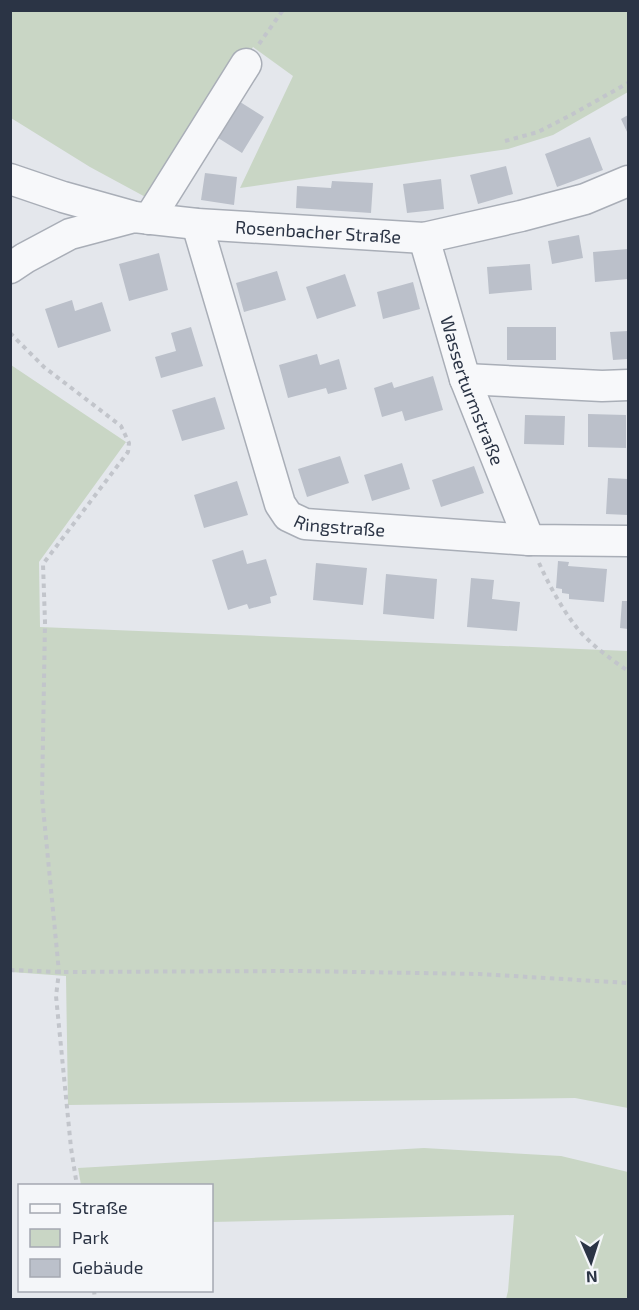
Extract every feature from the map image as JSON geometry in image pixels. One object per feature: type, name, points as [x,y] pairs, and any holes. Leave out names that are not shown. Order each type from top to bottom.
[{"type":"street","points":[[10,179],[142,218],[246,64]]},
{"type":"street","name":"Rosenbacher Straße","points":[[10,268],[70,234],[142,218],[197,224],[424,238],[585,199],[628,181]]},
{"type":"street","points":[[63,196],[70,234]]},
{"type":"street","name":"Ringstraße","points":[[197,224],[280,504],[288,516],[305,524],[529,540],[628,541]]},
{"type":"street","name":"Wasserturmstraße","points":[[424,238],[465,379],[529,540]]},
{"type":"street","points":[[465,379],[602,386],[628,385]]},
{"type":"path","points":[[246,64],[283,10]]},
{"type":"path","points":[[506,141],[538,132],[628,83]]},
{"type":"path","points":[[10,333],[44,367],[121,426],[129,443],[128,452],[43,564],[45,622],[42,796],[59,972],[56,996],[70,1148],[77,1184]]},
{"type":"path","points":[[529,540],[542,570],[578,630],[611,660],[628,671]]},
{"type":"path","points":[[10,970],[469,974],[628,982]]},
{"type":"green space","points":[[10,11],[628,11],[628,92],[553,135],[508,149],[240,188],[293,76],[253,47],[151,200],[90,167],[11,118]]},
{"type":"green space","points":[[11,365],[126,442],[39,562],[40,627],[628,651],[628,1108],[575,1098],[68,1105],[66,976],[11,972]]},
{"type":"green space","points":[[424,1148],[561,1156],[628,1172],[628,1299],[506,1299],[514,1215],[213,1222],[213,1184],[81,1184],[78,1168]]},
{"type":"building","points":[[237,100],[264,117],[242,153],[215,136]]},
{"type":"building","points":[[628,115],[628,134],[621,119]]},
{"type":"building","points":[[590,137],[603,170],[557,187],[545,154]]},
{"type":"building","points":[[506,166],[513,194],[478,204],[470,175]]},
{"type":"building","points":[[205,173],[237,177],[234,205],[201,200]]},
{"type":"building","points":[[441,179],[444,209],[407,213],[403,184]]},
{"type":"building","points":[[332,181],[373,183],[371,213],[296,208],[297,186],[331,188]]},
{"type":"building","points":[[579,235],[583,258],[552,264],[548,241]]},
{"type":"building","points":[[628,249],[628,279],[595,282],[593,252]]},
{"type":"building","points":[[159,253],[168,290],[129,301],[119,264]]},
{"type":"building","points":[[530,264],[532,290],[489,294],[487,267]]},
{"type":"building","points":[[277,271],[286,300],[244,312],[236,283]]},
{"type":"building","points":[[345,274],[356,306],[317,319],[306,287]]},
{"type":"building","points":[[413,282],[420,309],[383,319],[377,292]]},
{"type":"building","points":[[72,300],[75,311],[102,302],[111,331],[58,348],[45,309]]},
{"type":"building","points":[[191,327],[203,366],[161,378],[155,357],[176,351],[171,333]]},
{"type":"building","points":[[507,327],[556,327],[556,360],[507,360]]},
{"type":"building","points":[[628,331],[628,359],[613,360],[610,332]]},
{"type":"building","points":[[317,354],[320,365],[339,359],[347,389],[328,394],[326,388],[288,398],[279,365]]},
{"type":"building","points":[[433,376],[443,410],[405,421],[402,411],[382,417],[374,388],[392,382],[394,388]]},
{"type":"building","points":[[215,397],[225,429],[182,441],[172,410]]},
{"type":"building","points":[[588,414],[626,415],[626,448],[588,447]]},
{"type":"building","points":[[525,415],[565,416],[564,445],[524,444]]},
{"type":"building","points":[[340,456],[349,483],[307,497],[298,469]]},
{"type":"building","points":[[402,463],[410,489],[372,501],[364,475]]},
{"type":"building","points":[[474,466],[484,493],[441,507],[432,480]]},
{"type":"building","points":[[608,478],[628,479],[628,515],[606,514]]},
{"type":"building","points":[[237,481],[248,515],[204,528],[194,495]]},
{"type":"building","points":[[243,550],[247,564],[266,559],[277,595],[270,597],[271,603],[249,609],[247,604],[228,610],[212,560]]},
{"type":"building","points":[[558,561],[569,562],[568,566],[607,569],[604,602],[569,599],[569,594],[562,593],[562,589],[556,588]]},
{"type":"building","points":[[316,563],[367,568],[363,605],[313,600]]},
{"type":"building","points":[[386,574],[437,579],[434,619],[383,614]]},
{"type":"building","points":[[471,578],[494,580],[492,599],[520,602],[517,631],[467,627]]},
{"type":"building","points":[[622,601],[628,601],[628,629],[620,628]]}]
